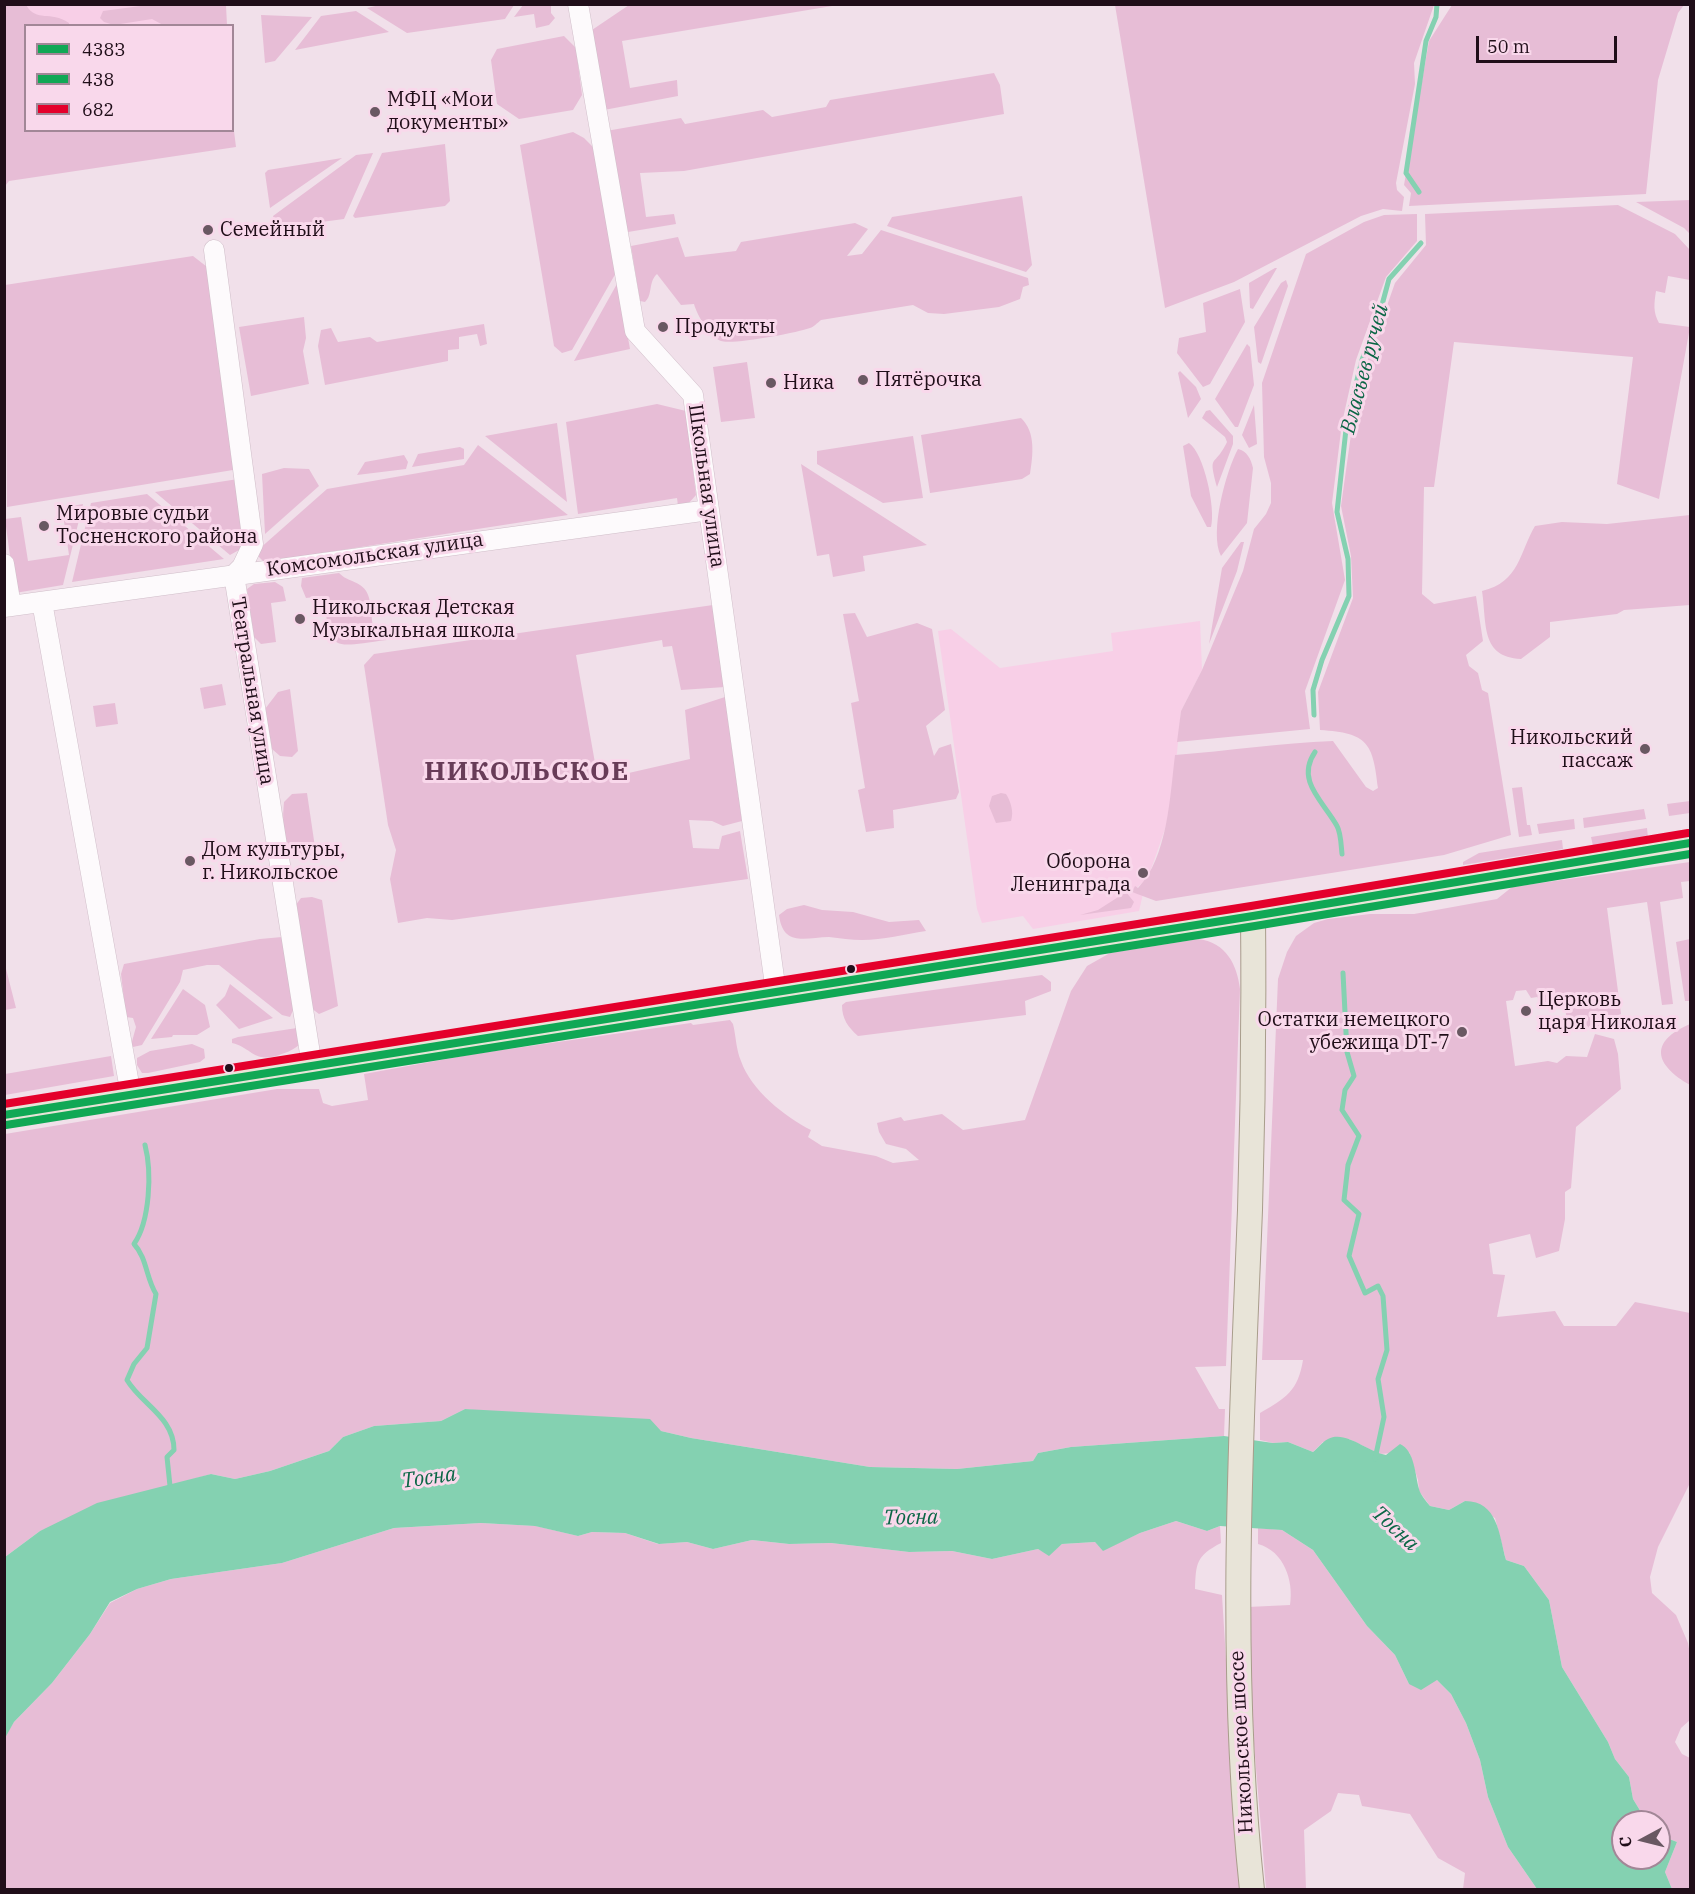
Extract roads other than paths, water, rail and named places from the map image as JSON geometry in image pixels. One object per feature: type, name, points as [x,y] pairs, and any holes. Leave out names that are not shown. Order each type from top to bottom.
[{"type":"main road","points":[[4,1115],[1253,916],[1690,843]]},
{"type":"main road","name":"Никольское шоссе","points":[[1252,1890],[1246,1829],[1238,1594],[1242,1367],[1250,1196],[1253,916]]},
{"type":"street","name":"Школьная улица","points":[[578,4],[634,331],[693,395],[776,992]]},
{"type":"street","name":"Театральная улица","points":[[214,250],[254,544],[242,567],[234,575],[312,1066]]},
{"type":"street","name":"Комсомольская улица","points":[[8,607],[709,510]]},
{"type":"street","points":[[4,564],[8,607]]},
{"type":"street","points":[[42,602],[131,1095]]},
{"type":"water","name":"Тосна","points":[[465,1409],[650,1419],[661,1431],[691,1438],[870,1467],[957,1469],[1033,1461],[1038,1453],[1071,1447],[1224,1436],[1273,1443],[1288,1442],[1313,1452],[1326,1440],[1335,1437],[1349,1439],[1386,1455],[1400,1444],[1405,1447],[1412,1458],[1420,1491],[1430,1506],[1449,1510],[1465,1501],[1484,1507],[1491,1513],[1499,1530],[1506,1560],[1524,1566],[1549,1600],[1562,1667],[1608,1742],[1615,1759],[1629,1777],[1633,1799],[1640,1810],[1611,1810],[1611,1870],[1666,1870],[1672,1889],[1537,1889],[1508,1847],[1488,1797],[1480,1760],[1466,1723],[1451,1694],[1437,1680],[1421,1690],[1409,1684],[1395,1655],[1367,1626],[1313,1550],[1282,1530],[1220,1526],[1207,1531],[1176,1521],[1140,1533],[1103,1551],[1095,1542],[1062,1544],[1049,1556],[1038,1549],[992,1559],[952,1551],[909,1552],[831,1543],[789,1544],[752,1540],[713,1549],[687,1542],[659,1544],[625,1533],[592,1532],[578,1536],[535,1526],[481,1523],[394,1528],[282,1563],[171,1579],[137,1589],[110,1602],[90,1634],[52,1683],[14,1722],[5,1738],[5,1557],[40,1531],[97,1503],[211,1474],[235,1479],[270,1471],[329,1451],[343,1437],[374,1426],[441,1421]]},
{"type":"water","points":[[1671,1840],[1677,1842],[1671,1857]]},
{"type":"waterway","name":"Власьев ручей","points":[[1419,192],[1406,173],[1426,41],[1436,17],[1437,4]]},
{"type":"waterway","name":"Власьев ручей","points":[[1314,715],[1313,690],[1322,660],[1349,596],[1348,559],[1337,512],[1347,420],[1362,360],[1379,316],[1389,279],[1421,243]]},
{"type":"waterway","name":"Власьев ручей","points":[[1315,752],[1308,772],[1310,782],[1338,829],[1342,854]]},
{"type":"waterway","name":"Власьев ручей","points":[[1343,973],[1347,1052],[1354,1076],[1345,1090],[1342,1110],[1359,1136],[1348,1165],[1344,1200],[1359,1214],[1349,1256],[1365,1293],[1378,1286],[1383,1296],[1387,1350],[1378,1379],[1384,1417],[1375,1459]]},
{"type":"waterway","points":[[145,1145],[149,1182],[148,1196],[143,1223],[134,1244],[142,1255],[156,1294],[147,1348],[134,1364],[127,1380],[169,1429],[174,1450],[167,1457],[170,1486]]},
{"type":"place","name":"МФЦ «Мои документы»","points":[[375,112]]},
{"type":"place","name":"Семейный","points":[[208,230]]},
{"type":"place","name":"Продукты","points":[[663,327]]},
{"type":"place","name":"Пятёрочка","points":[[863,380]]},
{"type":"place","name":"Ника","points":[[771,383]]},
{"type":"place","name":"Мировые судьи Тосненского района","points":[[44,526]]},
{"type":"place","name":"Никольская Детская Музыкальная школа","points":[[300,619]]},
{"type":"place","name":"Никольский пассаж","points":[[1645,749]]},
{"type":"place","name":"Дом культуры, г. Никольское","points":[[190,861]]},
{"type":"place","name":"Оборона Ленинграда","points":[[1143,873]]},
{"type":"place","name":"Церковь царя Николая","points":[[1526,1011]]},
{"type":"place","name":"Остатки немецкого убежища DT-7","points":[[1462,1032]]},
{"type":"district","name":"НИКОЛЬСКОЕ","points":[[527,772]]}]
